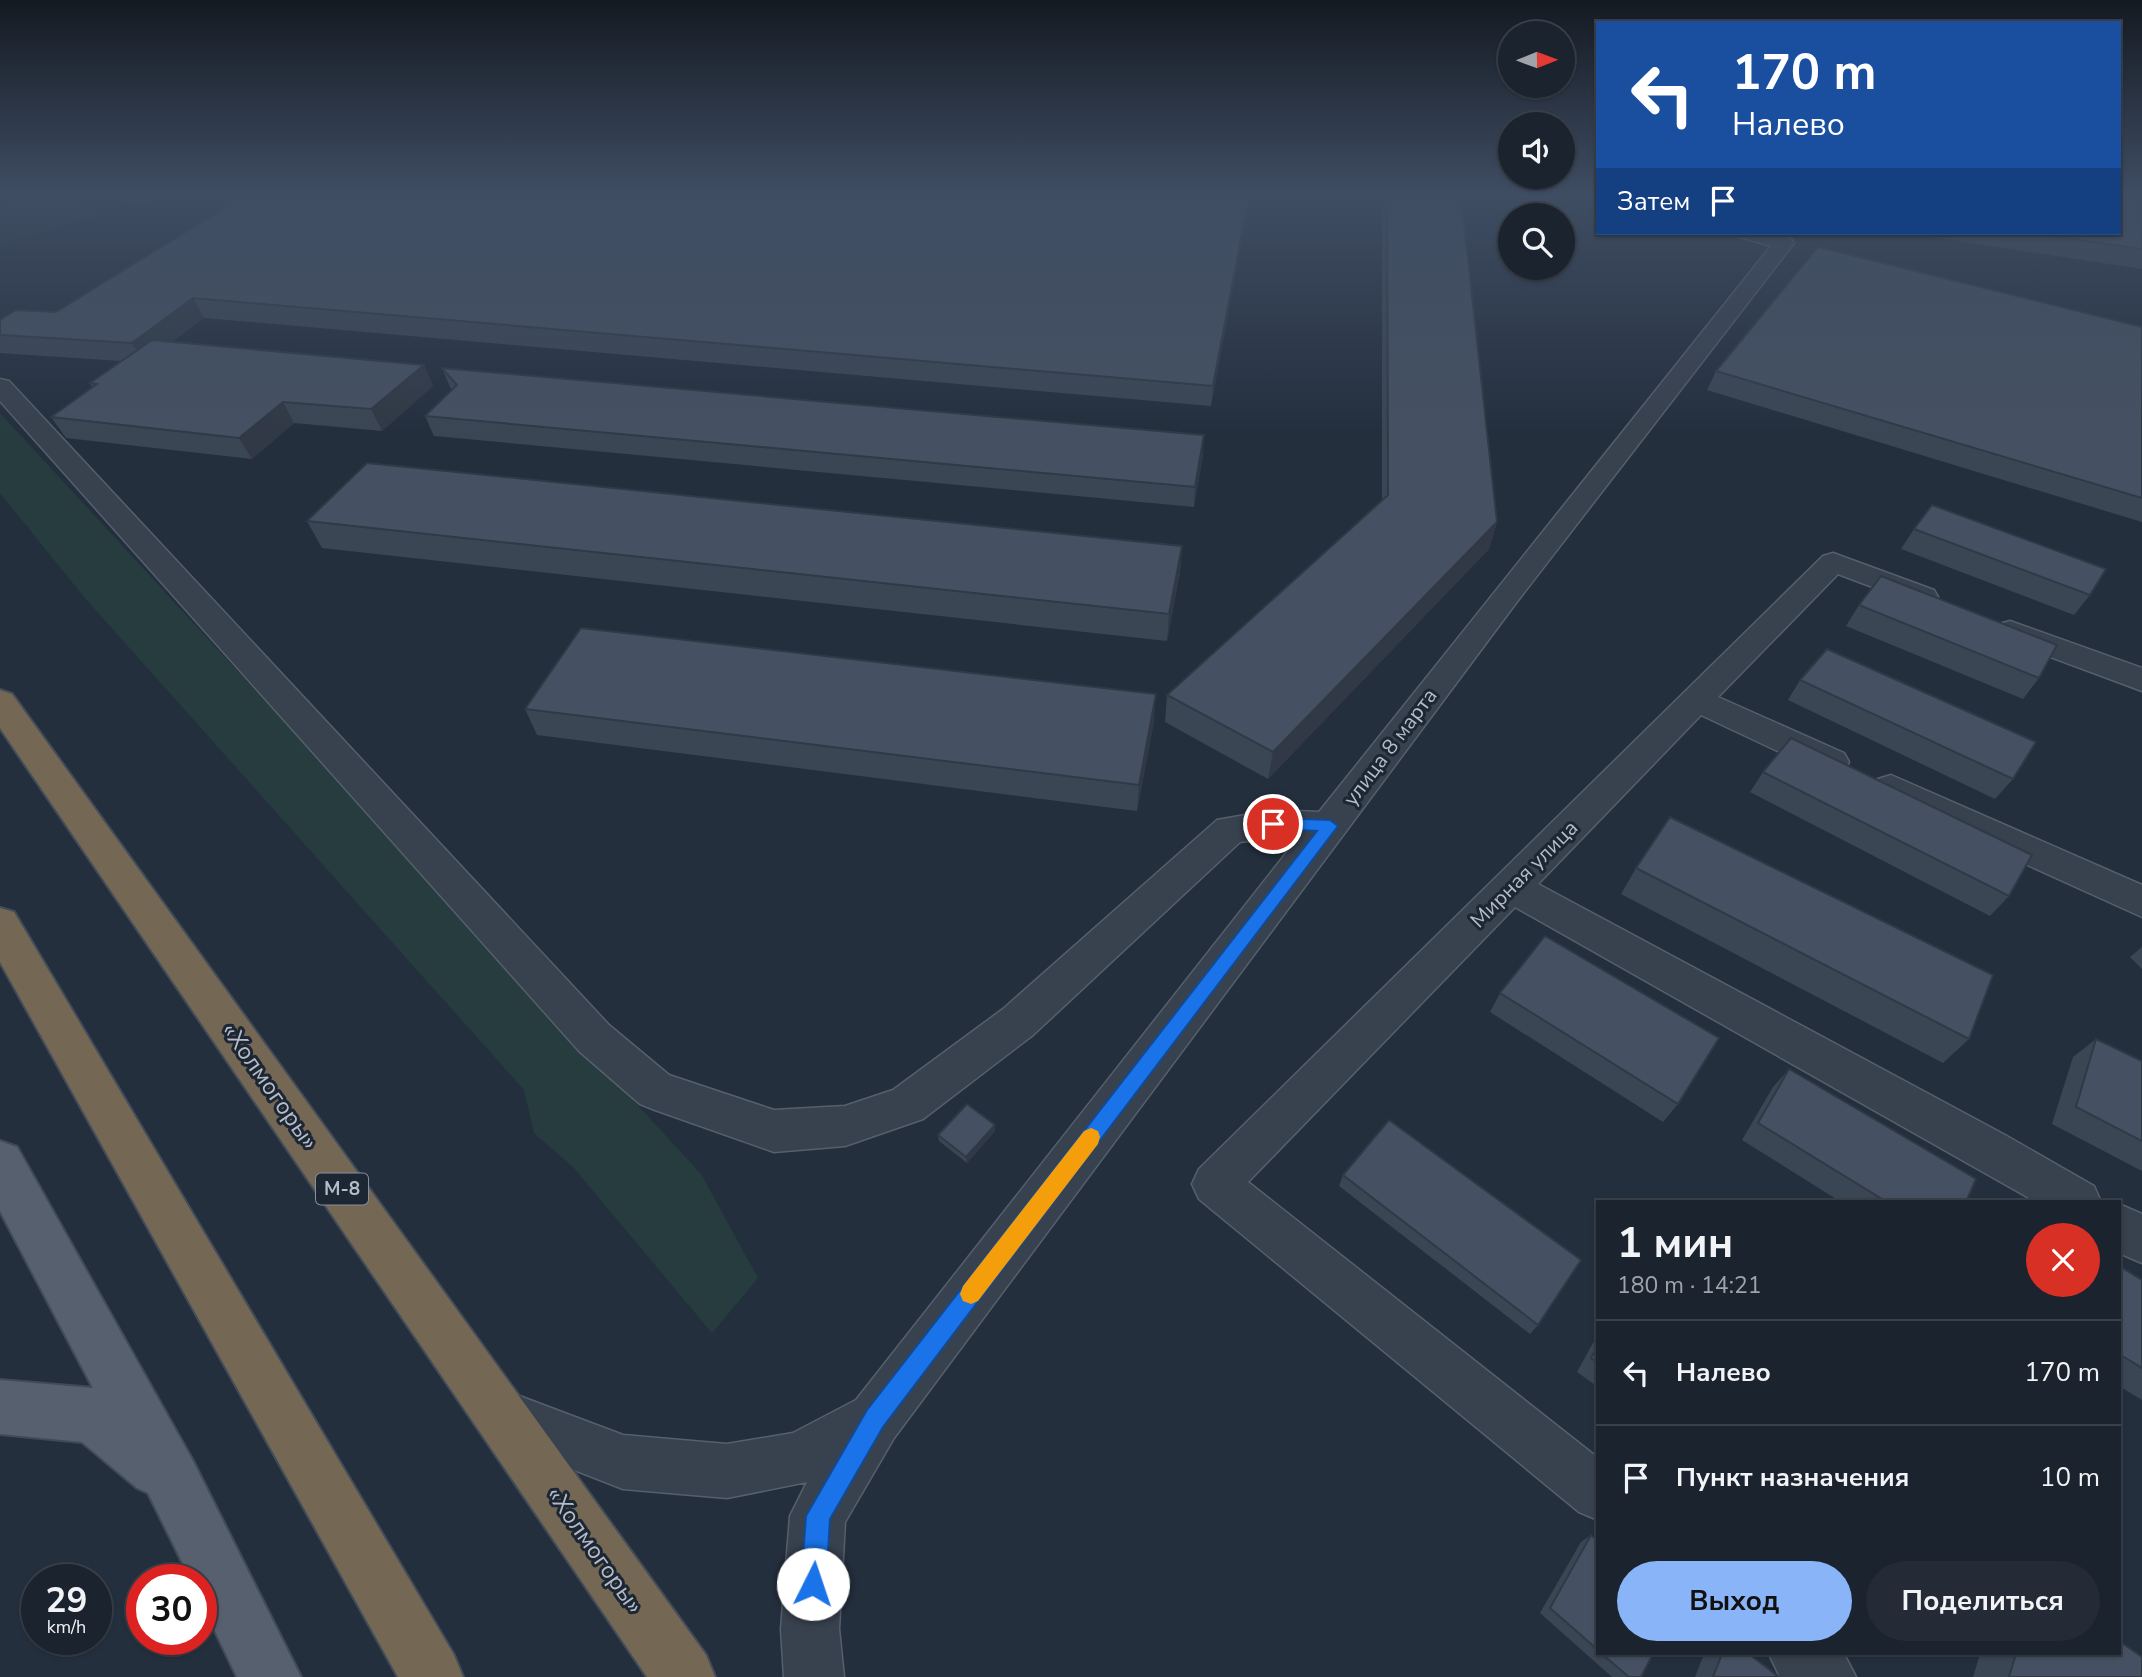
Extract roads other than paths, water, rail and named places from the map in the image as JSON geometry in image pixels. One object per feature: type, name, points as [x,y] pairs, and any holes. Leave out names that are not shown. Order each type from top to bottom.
[{"type":"highway","name":"«Холмогоры»","points":[[0,702],[684,1677]]},
{"type":"highway","points":[[0,924],[432,1677]]},
{"type":"main road","points":[[0,1163],[173,1481],[270,1677]]},
{"type":"main road","points":[[0,1407],[93,1415],[173,1481]]},
{"type":"street","name":"улица 8 марта","points":[[814,1677],[810,1629],[818,1516],[875,1419],[1505,596],[1759,274]]},
{"type":"street","points":[[0,386],[594,1038],[654,1090],[774,1131],[845,1126],[907,1105],[1018,1022],[1230,830],[1273,824],[1330,826]]},
{"type":"street","name":"Мирная улица","points":[[1596,1491],[1215,1184],[1833,562],[1950,607]]},
{"type":"street","points":[[1989,622],[2142,680]]},
{"type":"street","points":[[1696,700],[2142,902]]},
{"type":"street","points":[[1511,887],[1989,1150],[2075,1200]]},
{"type":"street","points":[[2121,1228],[2142,1240]]},
{"type":"street","name":"улица 8 марта","points":[[500,1415],[623,1462],[727,1471],[798,1459],[875,1419]]},
{"type":"street","points":[[1799,1655],[1826,1677]]}]
